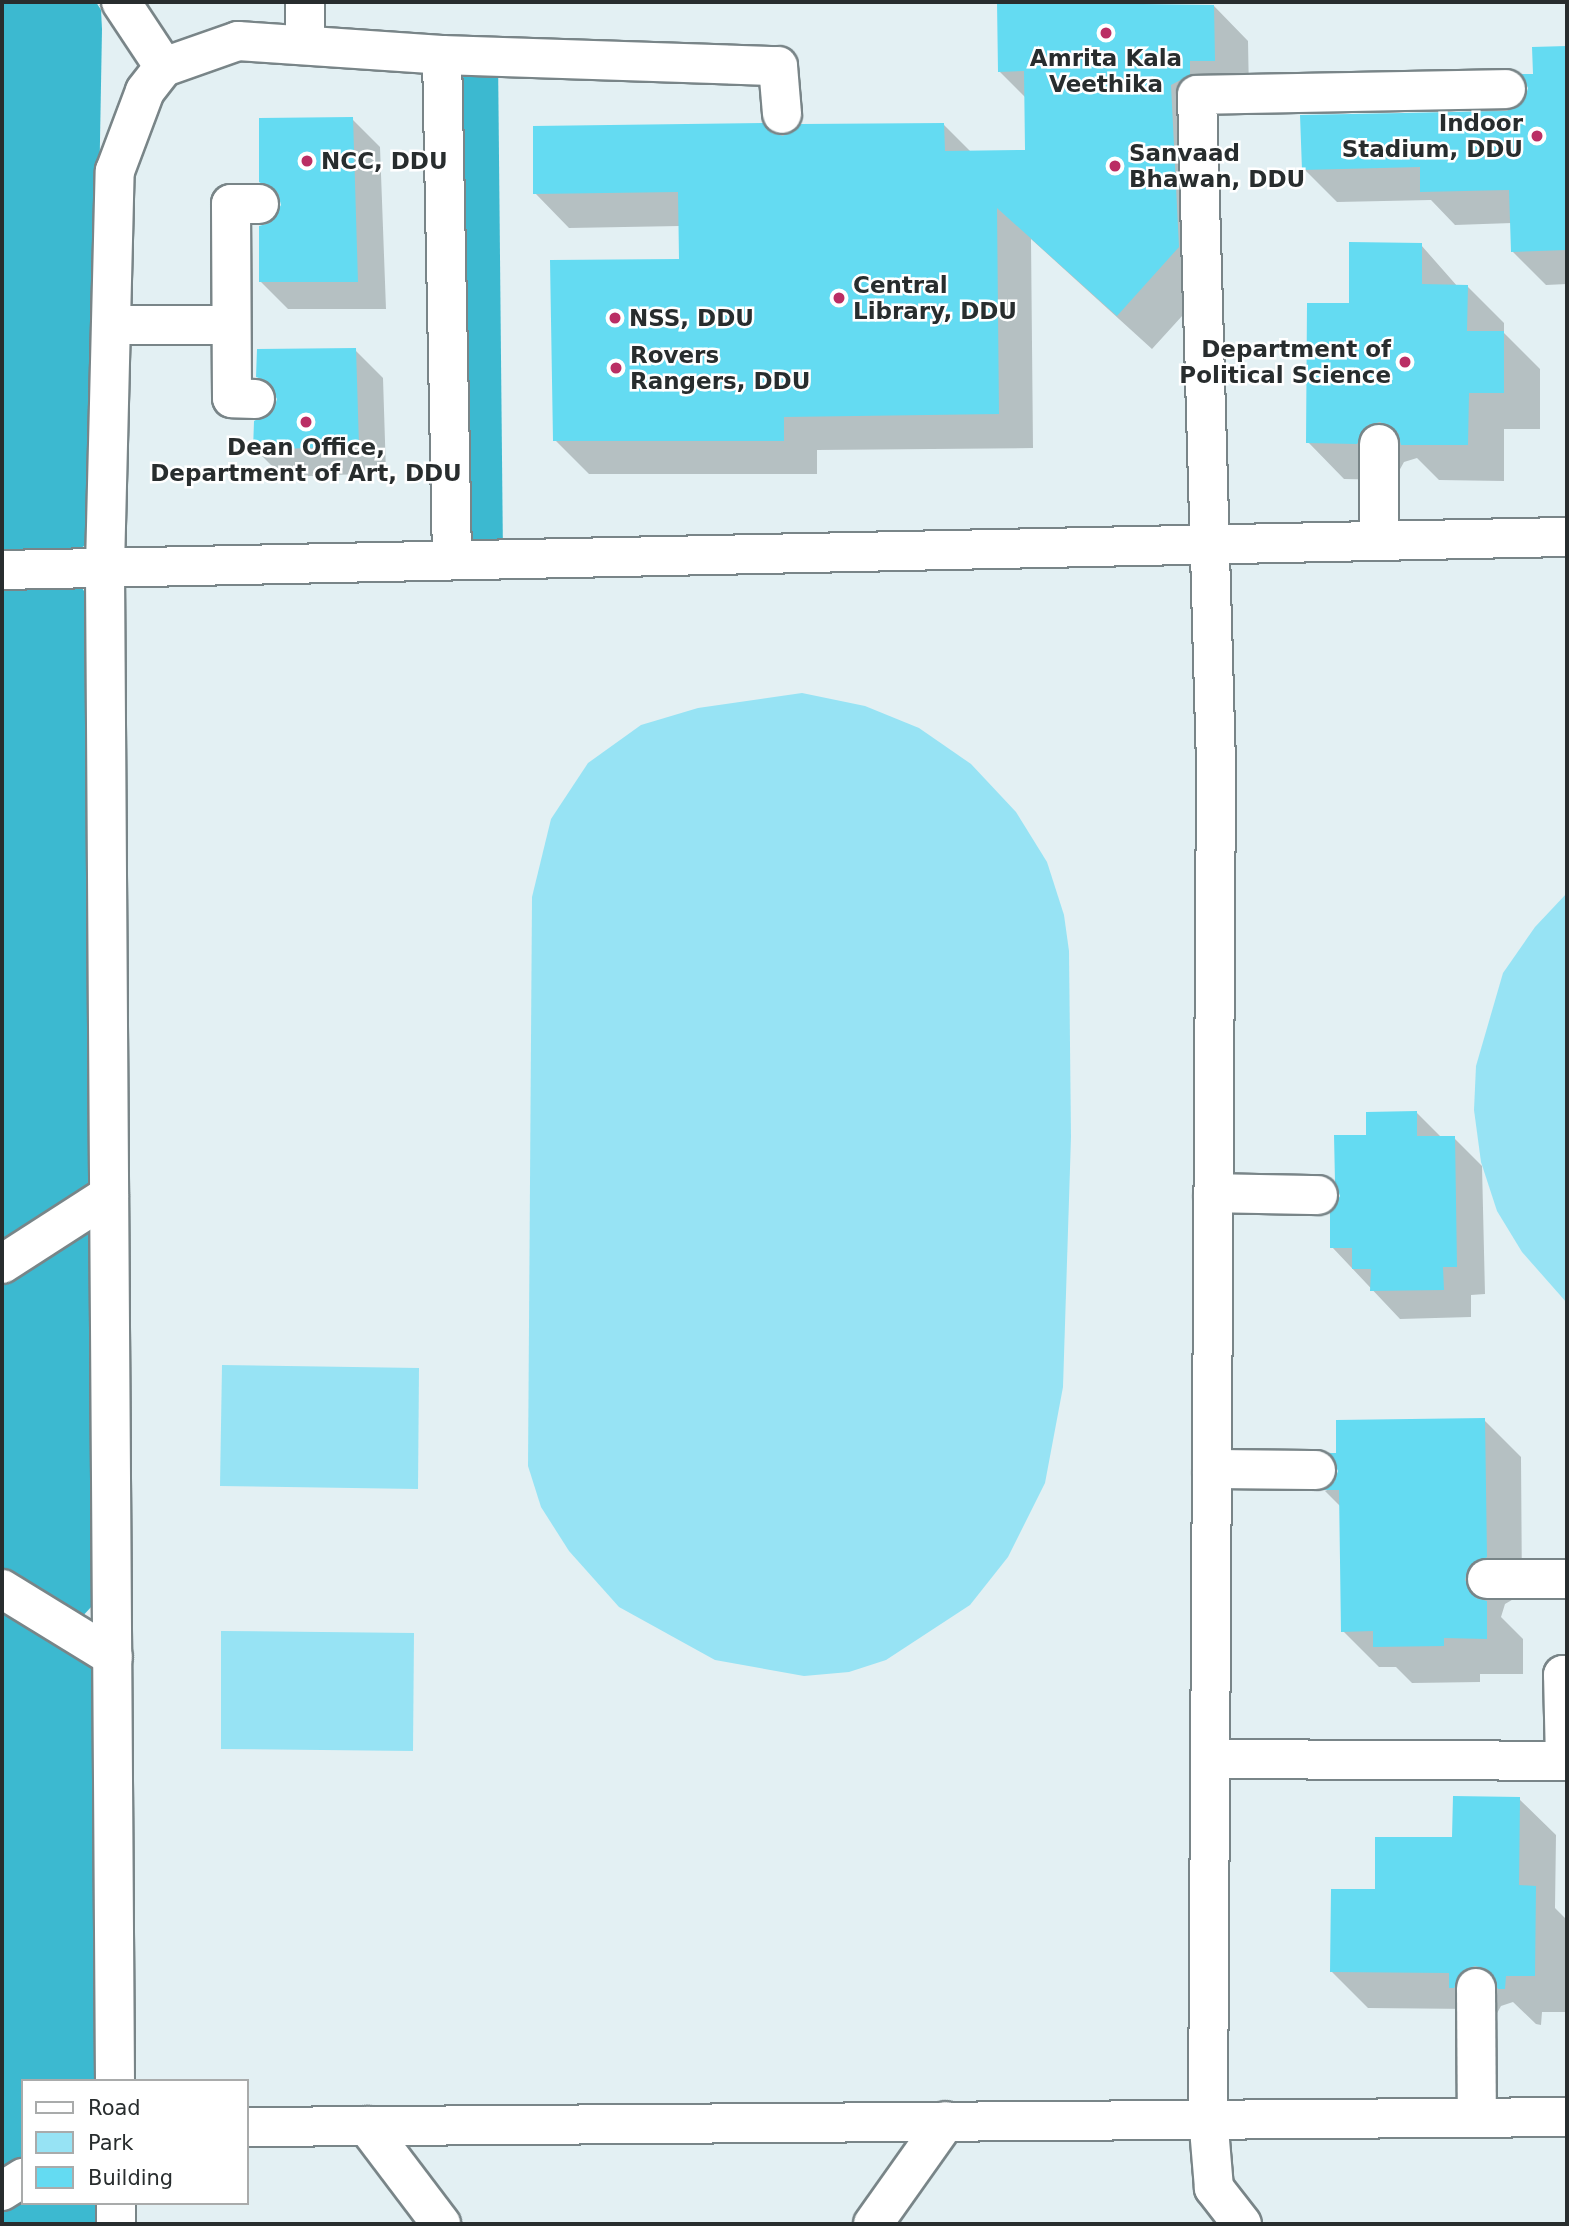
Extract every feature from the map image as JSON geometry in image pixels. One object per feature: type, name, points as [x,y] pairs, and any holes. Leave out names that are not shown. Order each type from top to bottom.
[{"type":"lane","points":[[121,2],[164,67]]},
{"type":"lane","points":[[305,2],[305,44]]},
{"type":"lane","points":[[115,2079],[105,567],[115,171],[145,91],[164,67],[238,41],[442,55],[778,66],[782,114]]},
{"type":"lane","points":[[442,55],[452,558]]},
{"type":"lane","points":[[1242,2224],[1214,2188],[1208,2117],[1216,764],[1211,544],[1192,212],[1198,95],[1382,100],[1506,89]]},
{"type":"lane","points":[[255,399],[232,398],[231,204],[258,204]]},
{"type":"lane","points":[[111,325],[231,325]]},
{"type":"lane","points":[[1379,444],[1379,541]]},
{"type":"lane","points":[[2,570],[452,558],[1567,537]]},
{"type":"lane","points":[[1213,1193],[1318,1195]]},
{"type":"lane","points":[[2,1264],[109,1195]]},
{"type":"lane","points":[[1212,1469],[1317,1470]]},
{"type":"lane","points":[[1487,1579],[1567,1579]]},
{"type":"lane","points":[[2,1589],[113,1657]]},
{"type":"lane","points":[[1211,1759],[1566,1761],[1563,1675],[1567,1675]]},
{"type":"lane","points":[[1476,1988],[1477,2117]]},
{"type":"lane","points":[[248,2127],[1208,2117],[1567,2117]]},
{"type":"lane","points":[[873,2224],[946,2121]]},
{"type":"lane","points":[[368,2126],[441,2224]]},
{"type":"lane","points":[[2,2191],[21,2179]]},
{"type":"lane","points":[[116,2205],[116,2224]]},
{"type":"green space","points":[[802,693],[865,706],[919,728],[971,764],[1016,812],[1047,862],[1064,915],[1069,951],[1071,1137],[1063,1387],[1045,1483],[1008,1557],[970,1605],[886,1660],[849,1672],[804,1676],[715,1660],[619,1607],[569,1551],[541,1507],[528,1466],[532,897],[551,819],[588,763],[641,725],[698,708]]},
{"type":"green space","points":[[1567,893],[1567,1303],[1522,1252],[1497,1211],[1481,1162],[1474,1110],[1476,1066],[1503,973],[1535,927]]},
{"type":"green space","points":[[222,1365],[419,1368],[418,1489],[220,1486]]},
{"type":"green space","points":[[221,1631],[414,1633],[413,1751],[221,1749]]},
{"type":"shaded area","points":[[2,2],[96,2],[101,10],[102,29],[93,530],[87,544],[75,552],[2,560]]},
{"type":"shaded area","points":[[442,55],[498,57],[503,557],[452,558]]},
{"type":"shaded area","points":[[2,579],[80,585],[92,603],[92,1173],[86,1191],[2,1249]]},
{"type":"shaded area","points":[[73,1225],[93,1230],[93,1605],[78,1621],[2,1577],[2,1271]]},
{"type":"shaded area","points":[[2,1594],[93,1662],[96,2079],[21,2079],[21,2170],[2,2182]]},
{"type":"shaded area","points":[[21,2193],[21,2205],[101,2205],[101,2224],[2,2224],[2,2206]]},
{"type":"building","points":[[997,2],[1214,5],[1215,61],[1190,61],[1190,75],[1171,85],[1179,247],[1117,316],[997,208],[999,414],[784,417],[784,441],[553,441],[550,260],[679,259],[678,192],[533,194],[533,126],[763,123],[772,133],[783,136],[801,124],[944,123],[945,151],[1025,150],[1024,71],[998,72]]},
{"type":"building","points":[[1567,46],[1567,250],[1511,252],[1509,190],[1420,192],[1420,167],[1302,170],[1300,115],[1507,111],[1525,99],[1528,88],[1521,74],[1533,74],[1532,47]]},
{"type":"building","name":"NCC, DDU","points":[[353,117],[358,282],[259,282],[259,226],[270,223],[281,205],[278,193],[259,182],[259,118]]},
{"type":"building","name":"Department of Political Science","points":[[1349,242],[1422,243],[1422,284],[1468,285],[1467,331],[1504,331],[1504,393],[1469,393],[1468,445],[1401,445],[1398,433],[1380,422],[1368,425],[1357,444],[1306,443],[1307,303],[1349,303]]},
{"type":"building","name":"Dean Office, Department of Art, DDU","points":[[356,348],[359,446],[253,450],[254,421],[273,411],[277,399],[267,381],[256,377],[257,349]]},
{"type":"building","points":[[1417,1111],[1417,1136],[1455,1136],[1457,1267],[1443,1267],[1444,1290],[1370,1291],[1371,1269],[1352,1269],[1352,1248],[1330,1248],[1330,1213],[1340,1196],[1335,1182],[1334,1135],[1366,1135],[1366,1112]]},
{"type":"building","points":[[1485,1418],[1487,1557],[1468,1568],[1465,1580],[1476,1598],[1487,1601],[1487,1639],[1444,1638],[1444,1646],[1373,1647],[1373,1631],[1341,1632],[1339,1490],[1322,1490],[1334,1482],[1338,1471],[1329,1453],[1336,1453],[1336,1420]]},
{"type":"building","points":[[1453,1796],[1520,1797],[1519,1885],[1536,1886],[1535,1976],[1506,1976],[1505,1989],[1498,1989],[1487,1969],[1475,1966],[1464,1970],[1454,1988],[1449,1988],[1449,1973],[1330,1972],[1331,1889],[1375,1889],[1375,1837],[1452,1837]]},
{"type":"place","name":"Amrita Kala Veethika","points":[[1106,33]]},
{"type":"place","name":"Indoor Stadium, DDU","points":[[1537,136]]},
{"type":"place","name":"NCC, DDU","points":[[307,161]]},
{"type":"place","name":"Sanvaad Bhawan, DDU","points":[[1115,166]]},
{"type":"place","name":"Central Library, DDU","points":[[839,298]]},
{"type":"place","name":"NSS, DDU","points":[[615,318]]},
{"type":"place","name":"Department of Political Science","points":[[1405,362]]},
{"type":"place","name":"Rovers Rangers, DDU","points":[[616,368]]},
{"type":"place","name":"Dean Office, Department of Art, DDU","points":[[306,422]]}]
